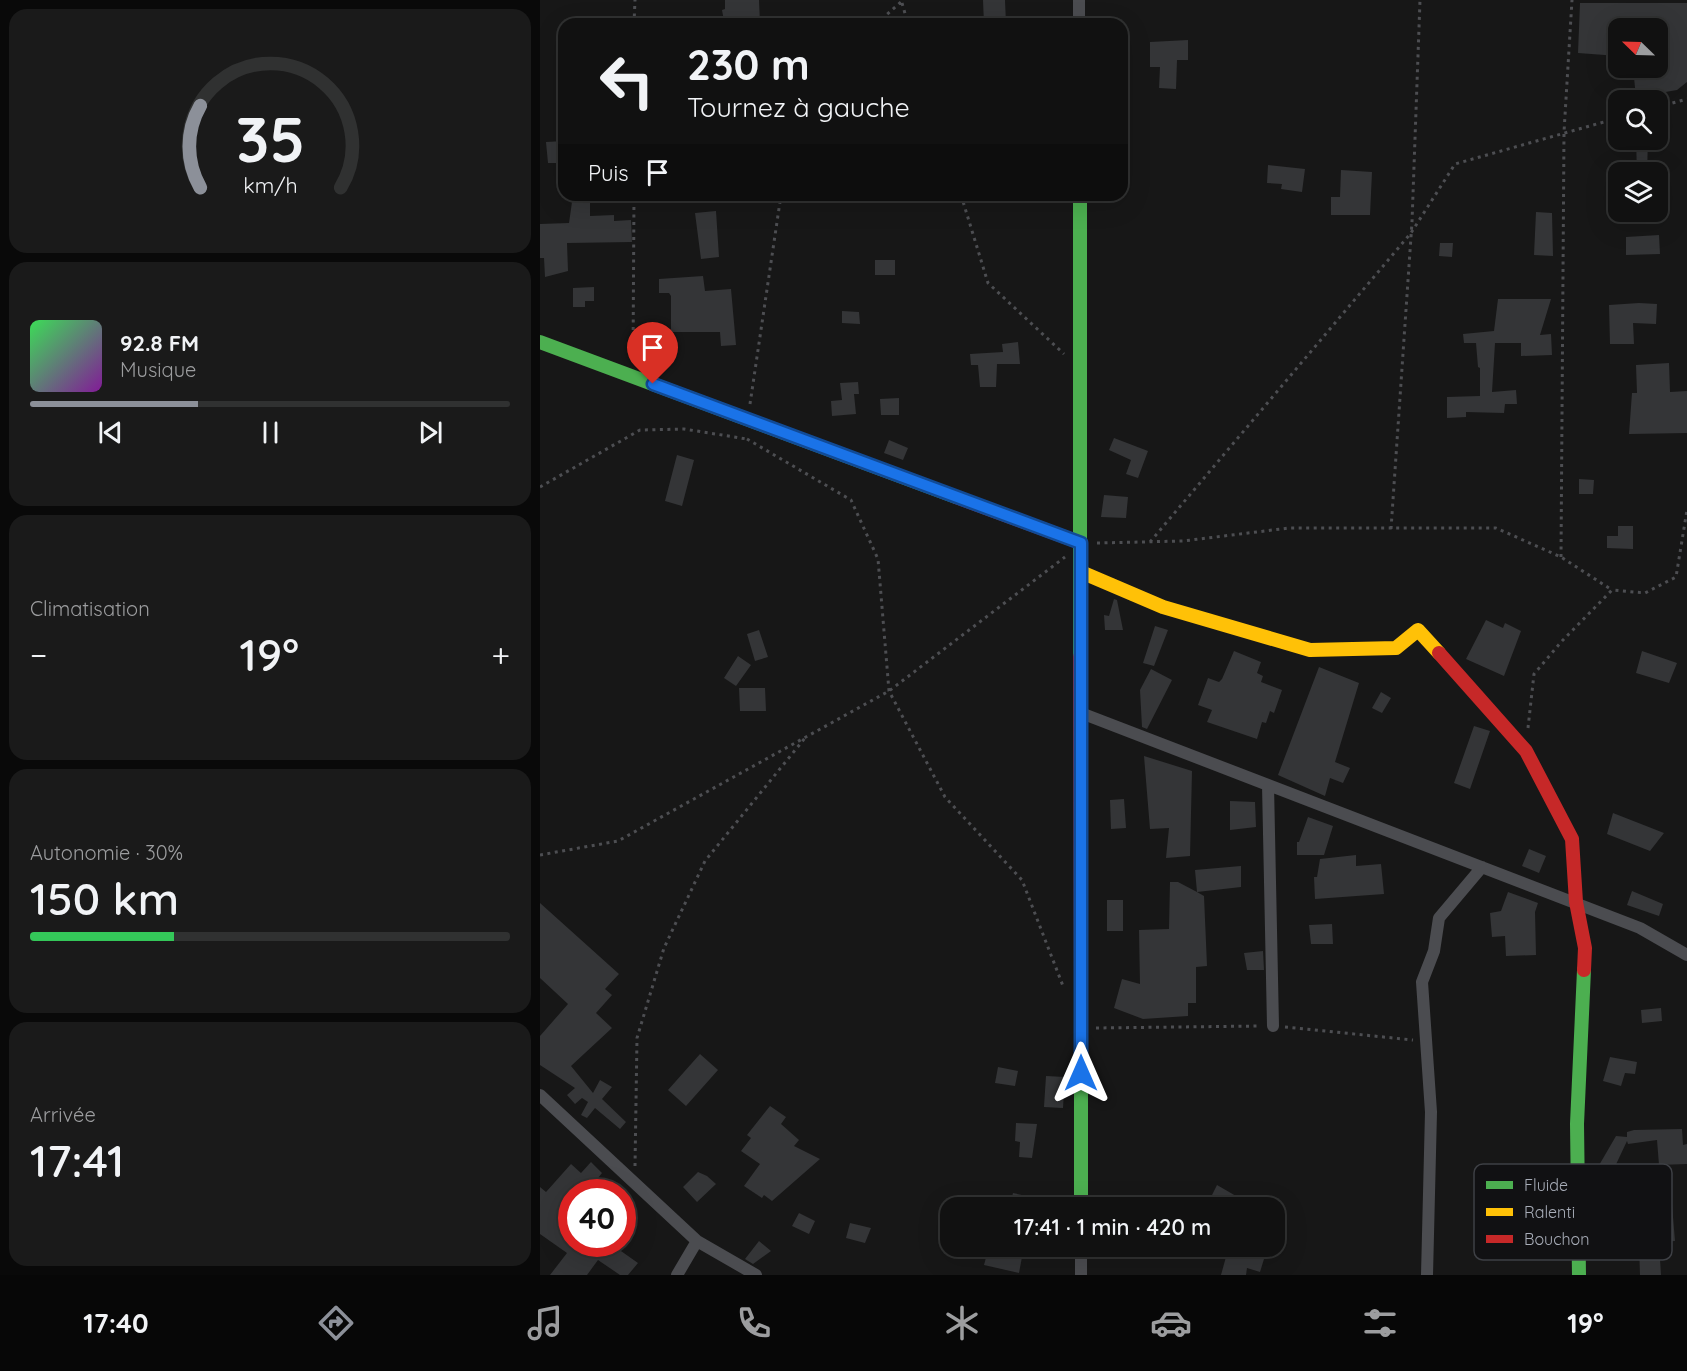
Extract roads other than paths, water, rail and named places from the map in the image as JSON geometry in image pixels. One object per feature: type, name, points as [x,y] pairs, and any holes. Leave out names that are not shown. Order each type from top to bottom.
[{"type":"street","points":[[1079,0],[1079,18]]},
{"type":"street","points":[[1080,201],[1081,1197]]},
{"type":"street","points":[[540,342],[1081,543]]},
{"type":"street","points":[[1081,572],[1163,607],[1311,650],[1396,648],[1418,630],[1526,751],[1572,839],[1576,902],[1585,948],[1578,1164]]},
{"type":"street","points":[[1081,713],[1576,902],[1640,928],[1687,955]]},
{"type":"street","points":[[1268,785],[1274,1026]]},
{"type":"street","points":[[1427,1275],[1431,1112],[1422,982],[1434,951],[1438,918],[1482,867]]},
{"type":"street","points":[[540,1095],[697,1241],[756,1275]]},
{"type":"street","points":[[677,1275],[697,1241]]},
{"type":"street","points":[[1081,1257],[1081,1275]]},
{"type":"street","points":[[1579,1260],[1579,1275]]}]
